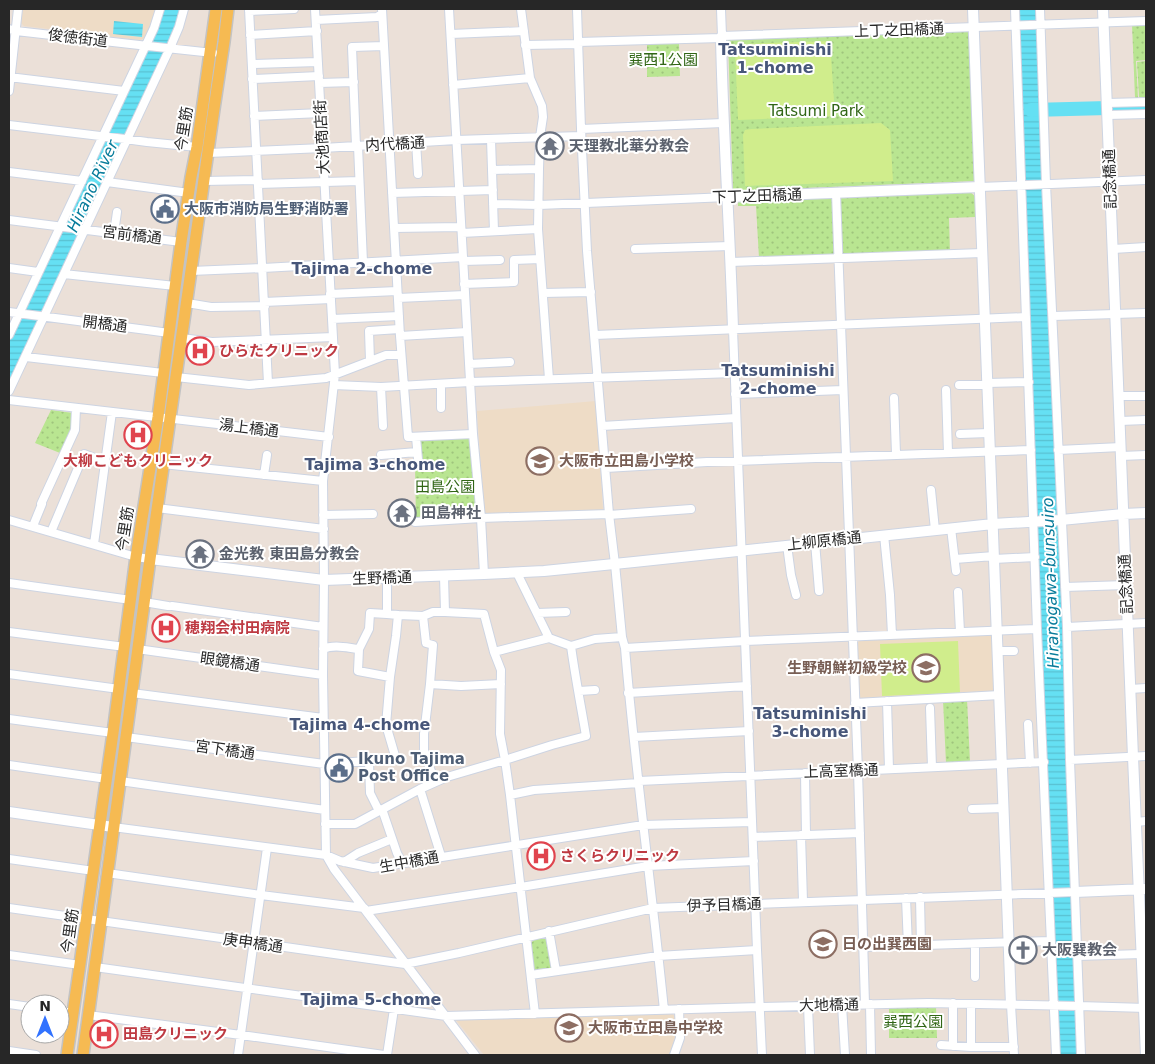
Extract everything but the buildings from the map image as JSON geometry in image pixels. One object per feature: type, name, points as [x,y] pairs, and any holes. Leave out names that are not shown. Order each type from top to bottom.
[{"type":"main road","name":"今里筋","points":[[67,1055],[114,733],[136,557],[158,417],[175,286],[216,9]]},
{"type":"main road","name":"今里筋","points":[[83,1055],[157,508],[228,9]]},
{"type":"street","points":[[9,91],[12,30],[18,9]]},
{"type":"street","points":[[9,335],[146,46],[160,9]]},
{"type":"street","points":[[9,391],[179,27],[184,9]]},
{"type":"street","points":[[268,383],[249,10],[294,9]]},
{"type":"street","name":"大池商店街","points":[[315,9],[335,374],[323,481],[323,718],[326,856]]},
{"type":"street","points":[[349,9],[350,18]]},
{"type":"street","points":[[449,9],[472,434],[481,518],[484,574]]},
{"type":"street","points":[[521,9],[530,78],[542,106],[543,117],[540,137],[538,229],[548,379]]},
{"type":"street","points":[[577,9],[584,203],[609,514],[664,1010]]},
{"type":"street","points":[[722,9],[723,123],[731,262],[737,460],[762,1055]]},
{"type":"street","points":[[941,1046],[1014,1051],[973,9]]},
{"type":"street","points":[[1015,9],[1016,78],[1022,185],[1028,382],[1056,1055]]},
{"type":"street","points":[[1040,9],[1046,184],[1065,587],[1082,1055]]},
{"type":"street","name":"記念橋通","points":[[1103,9],[1133,757],[1141,822],[1146,1055]]},
{"type":"street","points":[[316,20],[376,17],[382,11]]},
{"type":"street","points":[[382,11],[397,295],[408,437],[472,434]]},
{"type":"street","points":[[1040,25],[1146,21]]},
{"type":"street","name":"上丁之田橋通","points":[[525,45],[1040,25]]},
{"type":"street","name":"俊徳街道","points":[[12,30],[223,53]]},
{"type":"street","points":[[451,34],[524,31]]},
{"type":"street","points":[[250,35],[316,32]]},
{"type":"street","points":[[362,262],[352,47],[384,46]]},
{"type":"street","points":[[252,64],[318,62]]},
{"type":"street","points":[[10,77],[124,91]]},
{"type":"street","points":[[453,85],[530,78]]},
{"type":"street","points":[[252,79],[354,82]]},
{"type":"street","points":[[1108,109],[1146,102]]},
{"type":"street","points":[[1108,109],[1146,114]]},
{"type":"street","points":[[254,116],[321,113]]},
{"type":"street","name":"内代橋通","points":[[208,153],[540,137],[723,123]]},
{"type":"street","points":[[9,124],[197,147]]},
{"type":"street","points":[[491,139],[494,231]]},
{"type":"street","points":[[416,142],[418,174]]},
{"type":"street","points":[[492,170],[539,169]]},
{"type":"street","points":[[9,172],[82,181]]},
{"type":"street","points":[[1046,184],[1146,180]]},
{"type":"street","points":[[204,181],[359,181]]},
{"type":"street","points":[[107,182],[189,193]]},
{"type":"street","name":"下丁之田橋通","points":[[493,204],[584,203],[1046,184]]},
{"type":"street","points":[[392,193],[493,190]]},
{"type":"street","points":[[836,193],[862,899],[871,1054]]},
{"type":"street","points":[[114,232],[116,212]]},
{"type":"street","points":[[9,220],[61,227]]},
{"type":"street","name":"宮前橋通","points":[[61,227],[114,232],[182,242]]},
{"type":"street","points":[[394,228],[494,231],[538,229]]},
{"type":"street","points":[[635,249],[730,246]]},
{"type":"street","points":[[1113,249],[1146,247]]},
{"type":"street","points":[[731,262],[982,253]]},
{"type":"street","points":[[191,271],[362,262],[463,259],[500,260]]},
{"type":"street","points":[[464,284],[514,282],[514,260],[540,259]]},
{"type":"street","points":[[9,268],[38,272]]},
{"type":"street","points":[[64,274],[175,286]]},
{"type":"street","points":[[543,293],[591,292]]},
{"type":"street","points":[[187,303],[210,308],[330,296],[465,295]]},
{"type":"street","points":[[9,312],[20,313]]},
{"type":"street","name":"開橋通","points":[[20,313],[169,333]]},
{"type":"street","points":[[1053,316],[1146,313]]},
{"type":"street","points":[[332,319],[399,316]]},
{"type":"street","points":[[595,335],[984,318],[1026,318]]},
{"type":"street","points":[[370,361],[369,331],[467,332]]},
{"type":"street","points":[[182,338],[212,342],[333,337]]},
{"type":"street","points":[[176,377],[249,385],[326,378],[386,356],[401,355]]},
{"type":"street","points":[[26,357],[164,373]]},
{"type":"street","points":[[469,364],[510,362]]},
{"type":"street","points":[[334,385],[381,387],[734,373]]},
{"type":"street","points":[[959,385],[1028,382]]},
{"type":"street","points":[[441,384],[442,408]]},
{"type":"street","points":[[381,387],[384,426]]},
{"type":"street","points":[[735,394],[843,390]]},
{"type":"street","points":[[946,390],[948,453]]},
{"type":"street","points":[[1119,396],[1146,396]]},
{"type":"street","points":[[894,398],[896,454]]},
{"type":"street","name":"湯上橋通","points":[[9,400],[329,437]]},
{"type":"street","points":[[33,526],[75,430],[76,408]]},
{"type":"street","points":[[94,544],[112,412]]},
{"type":"street","points":[[602,426],[736,418]]},
{"type":"street","points":[[1120,421],[1146,420]]},
{"type":"street","points":[[960,434],[989,433]]},
{"type":"street","points":[[381,455],[417,455],[416,437]]},
{"type":"street","points":[[606,468],[737,460],[1031,450]]},
{"type":"street","points":[[1058,450],[1121,452],[1146,455]]},
{"type":"street","points":[[51,532],[84,454],[105,462]]},
{"type":"street","points":[[264,474],[267,455]]},
{"type":"street","points":[[164,464],[323,481]]},
{"type":"street","points":[[931,490],[935,530]]},
{"type":"street","points":[[157,508],[324,529]]},
{"type":"street","points":[[415,522],[692,509]]},
{"type":"street","points":[[1061,520],[1146,513]]},
{"type":"street","points":[[323,515],[373,514]]},
{"type":"street","points":[[9,520],[136,557],[150,559]]},
{"type":"street","name":"上柳原橋通","points":[[615,564],[951,528],[1061,520]]},
{"type":"street","points":[[951,528],[956,571]]},
{"type":"street","points":[[884,535],[892,635]]},
{"type":"street","points":[[814,542],[819,591]]},
{"type":"street","points":[[787,545],[796,595]]},
{"type":"street","points":[[955,559],[1035,557]]},
{"type":"street","name":"生野橋通","points":[[150,559],[324,580],[517,573],[615,564]]},
{"type":"street","points":[[517,573],[548,638]]},
{"type":"street","points":[[444,576],[445,612]]},
{"type":"street","points":[[387,614],[388,577]]},
{"type":"street","points":[[9,583],[131,600]]},
{"type":"street","points":[[1065,587],[1126,585]]},
{"type":"street","points":[[958,592],[960,632]]},
{"type":"street","points":[[144,602],[323,627]]},
{"type":"street","points":[[398,615],[390,677],[358,672],[359,649],[369,629],[370,613],[423,616],[433,612],[484,614],[501,670],[500,734],[510,795],[535,1014]]},
{"type":"street","points":[[537,613],[566,612]]},
{"type":"street","points":[[423,616],[426,643],[433,645],[424,734],[424,754],[436,781]]},
{"type":"street","points":[[1066,627],[1146,623]]},
{"type":"street","points":[[625,648],[1038,629]]},
{"type":"street","points":[[9,632],[125,647]]},
{"type":"street","points":[[494,652],[548,638],[571,646],[596,640],[622,637]]},
{"type":"street","points":[[326,824],[354,824],[436,781],[586,736],[571,646]]},
{"type":"street","points":[[323,649],[328,647],[344,647],[359,649]]},
{"type":"street","name":"眼鏡橋通","points":[[138,649],[323,675]]},
{"type":"street","points":[[997,651],[1014,651]]},
{"type":"street","points":[[9,674],[119,689]]},
{"type":"street","name":"宮下橋通","points":[[126,737],[324,764],[396,758],[386,725],[390,677]]},
{"type":"street","points":[[430,684],[461,686],[501,684]]},
{"type":"street","points":[[628,693],[747,686]]},
{"type":"street","points":[[1130,689],[1146,688]]},
{"type":"street","points":[[579,691],[594,690]]},
{"type":"street","points":[[132,693],[323,718]]},
{"type":"street","points":[[855,703],[1000,695]]},
{"type":"street","points":[[887,701],[889,769]]},
{"type":"street","points":[[930,708],[932,767]]},
{"type":"street","points":[[9,720],[114,733]]},
{"type":"street","points":[[1028,724],[1030,763]]},
{"type":"street","points":[[634,736],[749,731]]},
{"type":"street","points":[[1070,760],[1146,756]]},
{"type":"street","points":[[369,761],[370,793],[381,810],[402,863]]},
{"type":"street","name":"上高室橋通","points":[[510,795],[534,790],[751,775],[1044,762]]},
{"type":"street","points":[[9,766],[107,779]]},
{"type":"street","points":[[803,901],[805,773]]},
{"type":"street","points":[[120,781],[325,810]]},
{"type":"street","points":[[420,789],[441,856]]},
{"type":"street","points":[[972,809],[1004,808]]},
{"type":"street","name":"生中橋通","points":[[9,812],[326,856],[373,868],[643,825],[752,822]]},
{"type":"street","points":[[753,837],[860,833]]},
{"type":"street","points":[[344,862],[358,852],[392,839]]},
{"type":"street","points":[[238,1055],[267,848]]},
{"type":"street","points":[[326,856],[475,1055]]},
{"type":"street","points":[[9,859],[94,871]]},
{"type":"street","points":[[107,873],[365,909],[521,888],[648,866],[754,861]]},
{"type":"street","points":[[1075,892],[1142,889]]},
{"type":"street","name":"伊予目橋通","points":[[405,964],[653,908],[1007,893],[1075,892]]},
{"type":"street","points":[[920,897],[921,946]]},
{"type":"street","points":[[906,898],[908,946]]},
{"type":"street","points":[[9,908],[86,919]]},
{"type":"street","name":"庚申橋通","points":[[86,919],[405,964]]},
{"type":"street","points":[[550,931],[556,971]]},
{"type":"street","points":[[864,947],[1050,941]]},
{"type":"street","points":[[975,944],[975,977]]},
{"type":"street","points":[[531,975],[658,956],[757,950]]},
{"type":"street","points":[[9,955],[80,965]]},
{"type":"street","points":[[1078,956],[1143,955]]},
{"type":"street","name":"大地橋通","points":[[94,967],[446,1016],[867,1004],[953,1003],[1080,1006]]},
{"type":"street","points":[[953,1003],[953,1046]]},
{"type":"street","points":[[971,1004],[971,1047]]},
{"type":"street","points":[[842,1005],[845,1055]]},
{"type":"street","points":[[808,1006],[810,1055]]},
{"type":"street","points":[[1080,1006],[1145,1008]]},
{"type":"street","points":[[88,1015],[386,1055],[394,1009]]},
{"type":"street","points":[[674,1055],[680,1038],[679,1009]]},
{"type":"street","points":[[70,1012],[74,1013]]},
{"type":"street","points":[[9,1051],[36,1055]]},
{"type":"shaded area","points":[[23,9],[155,9],[145,38],[140,40],[24,26],[21,23]]},
{"type":"shaded area","name":"大阪市立田島小学校","points":[[596,401],[603,511],[484,514],[477,411]]},
{"type":"shaded area","name":"生野朝鮮初級学校","points":[[990,634],[993,636],[995,693],[858,701],[857,644],[860,640]]},
{"type":"shaded area","name":"大阪市立田島中学校","points":[[672,1014],[676,1017],[677,1036],[670,1055],[484,1055],[456,1020]]},
{"type":"green space","points":[[1132,24],[1146,24],[1146,60],[1136,61],[1138,98],[1135,98]]},
{"type":"green space","name":"Tatsumi Park","points":[[969,30],[975,181],[733,191],[728,39]]},
{"type":"green space","points":[[830,41],[835,116],[738,120],[735,51],[742,44]]},
{"type":"green space","name":"巽西1公園","points":[[679,43],[680,76],[647,77],[647,44]]},
{"type":"green space","points":[[1146,61],[1146,97],[1139,97],[1137,62]]},
{"type":"green space","points":[[881,123],[890,130],[893,181],[745,186],[743,135],[745,130]]},
{"type":"green space","points":[[970,192],[976,197],[976,217],[949,218],[950,253],[841,257],[839,200],[841,198]]},
{"type":"green space","points":[[832,197],[834,255],[759,258],[756,206],[738,206],[738,202]]},
{"type":"green space","points":[[51,410],[73,413],[72,428],[60,453],[35,443]]},
{"type":"green space","name":"田島公園","points":[[470,438],[477,515],[416,519],[415,466],[419,440]]},
{"type":"green space","points":[[958,641],[960,693],[882,696],[880,644]]},
{"type":"green space","points":[[967,699],[970,762],[946,763],[943,700]]},
{"type":"green space","points":[[548,936],[552,969],[537,972],[532,969],[530,944],[534,940]]},
{"type":"green space","name":"巽西公園","points":[[936,1006],[937,1038],[889,1038],[889,1007]]},
{"type":"water","name":"Hirano River","points":[[163,9],[181,9],[176,28],[9,384],[9,342],[151,42]]},
{"type":"water","name":"Hiranogawa-bunsuiro","points":[[1017,9],[1038,9],[1079,1055],[1058,1055]]},
{"type":"water","points":[[114,21],[143,24],[142,37],[113,34]]},
{"type":"waterway","points":[[1031,110],[1146,107]]},
{"type":"place","name":"天理教北華分教会","points":[[550,146]]},
{"type":"place","name":"大阪市消防局生野消防署","points":[[165,209]]},
{"type":"place","name":"ひらたクリニック","points":[[200,351]]},
{"type":"place","name":"大柳こどもクリニック","points":[[138,435]]},
{"type":"place","name":"大阪市立田島小学校","points":[[540,461]]},
{"type":"place","name":"田島神社","points":[[402,513]]},
{"type":"place","name":"金光教 東田島分教会","points":[[200,554]]},
{"type":"place","name":"穂翔会村田病院","points":[[166,628]]},
{"type":"place","name":"生野朝鮮初級学校","points":[[926,668]]},
{"type":"place","name":"Ikuno Tajima Post Office","points":[[339,768]]},
{"type":"place","name":"さくらクリニック","points":[[541,856]]},
{"type":"place","name":"日の出巽西園","points":[[823,944]]},
{"type":"place","name":"大阪巽教会","points":[[1023,950]]},
{"type":"place","name":"大阪市立田島中学校","points":[[569,1028]]},
{"type":"place","name":"田島クリニック","points":[[104,1034]]},
{"type":"district","name":"Tatsuminishi 1-chome","points":[[775,58]]},
{"type":"district","name":"Tajima 2-chome","points":[[362,268]]},
{"type":"district","name":"Tatsuminishi 2-chome","points":[[778,379]]},
{"type":"district","name":"Tajima 3-chome","points":[[375,464]]},
{"type":"district","name":"Tatsuminishi 3-chome","points":[[810,722]]},
{"type":"district","name":"Tajima 4-chome","points":[[360,724]]},
{"type":"district","name":"Tajima 5-chome","points":[[371,999]]}]
